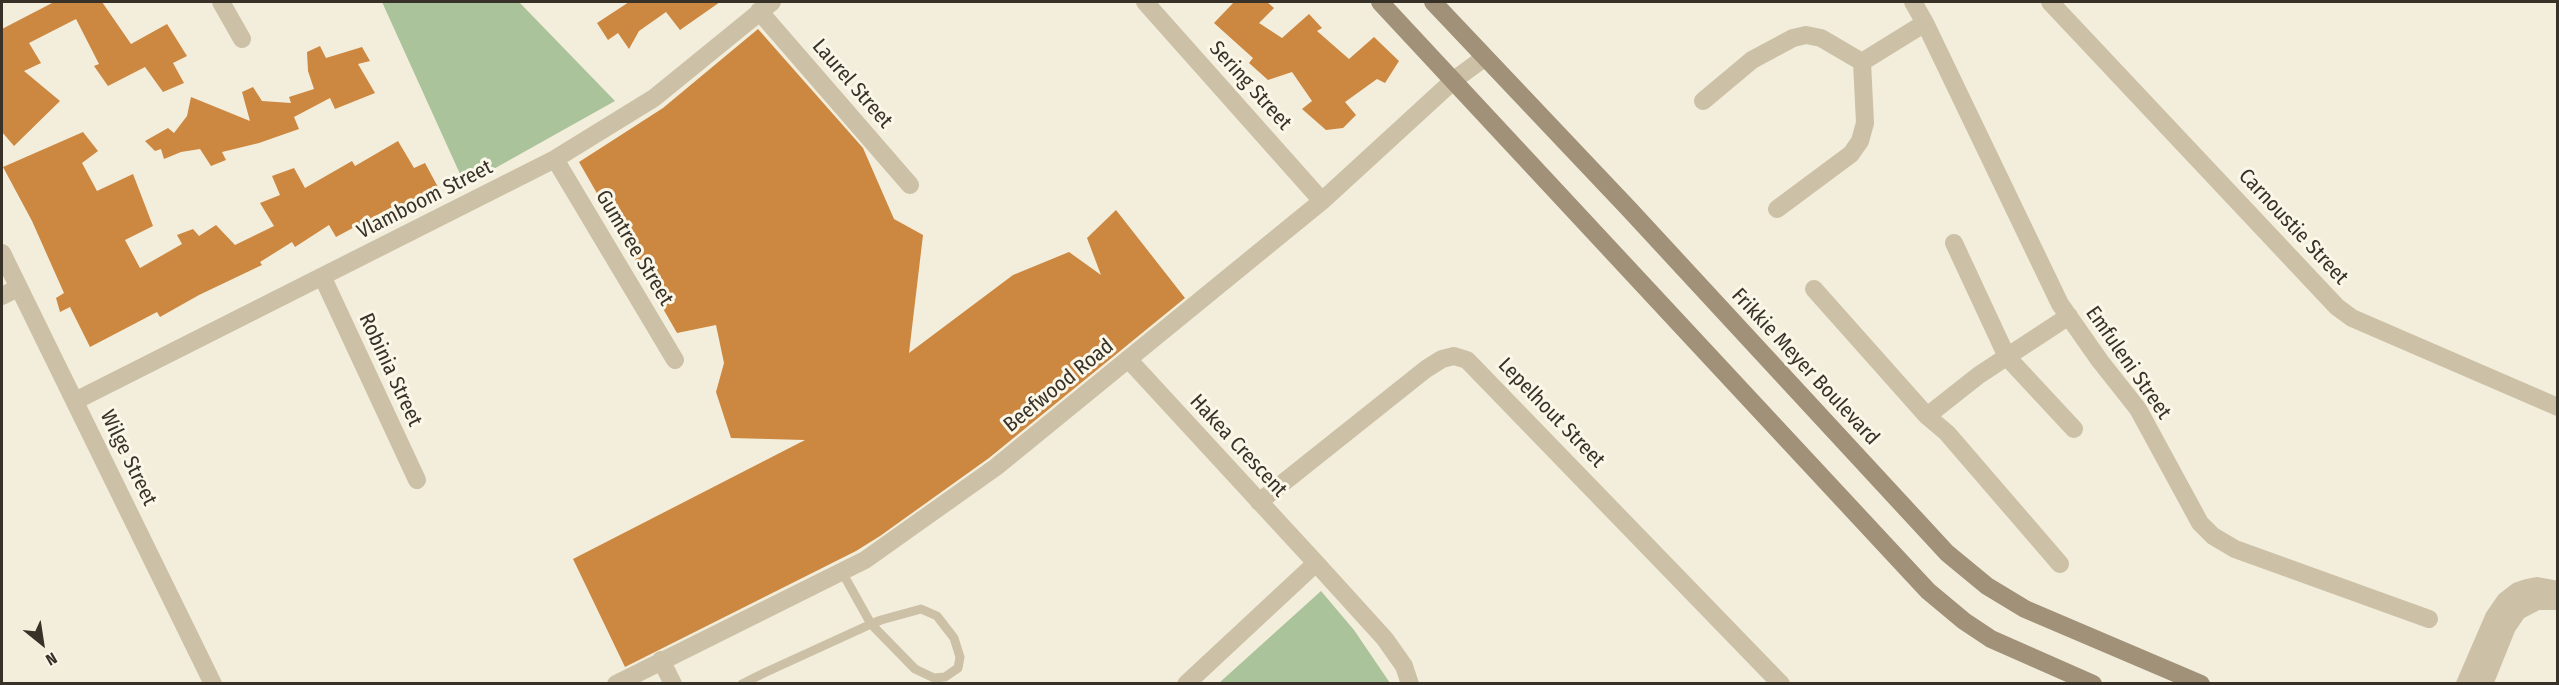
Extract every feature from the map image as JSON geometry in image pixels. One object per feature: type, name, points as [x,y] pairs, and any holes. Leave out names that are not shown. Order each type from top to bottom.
[{"type":"street","points":[[221,2],[242,39]]},
{"type":"street","name":"Sering Street","points":[[1145,2],[1322,201]]},
{"type":"street","points":[[1380,2],[1928,591],[1964,621],[1991,639],[2093,684]]},
{"type":"street","name":"Frikkie Meyer Boulevard","points":[[1433,2],[1629,209],[1947,553],[1969,573],[2025,609],[2201,684]]},
{"type":"street","name":"Emfuleni Street","points":[[1913,2],[2037,260],[2069,316],[2138,409],[2191,510],[2213,536],[2235,549],[2429,619]]},
{"type":"street","name":"Carnoustie Street","points":[[2050,2],[2337,307],[2352,318],[2558,407]]},
{"type":"street","name":"Vlamboom Street","points":[[75,401],[323,278],[555,159],[654,98],[766,6]]},
{"type":"street","name":"Laurel Street","points":[[766,6],[910,185]]},
{"type":"street","points":[[1862,62],[1925,23]]},
{"type":"street","points":[[1703,101],[1752,60],[1793,38],[1806,35],[1821,38],[1862,62]]},
{"type":"street","name":"Beefwood Road","points":[[616,684],[865,560],[996,467],[1322,201],[1454,81],[1485,57]]},
{"type":"street","points":[[1777,209],[1851,154],[1860,141],[1865,123],[1862,62]]},
{"type":"street","name":"Gumtree Street","points":[[555,159],[675,360]]},
{"type":"street","points":[[1954,243],[2007,357],[2074,429]]},
{"type":"street","name":"Wilge Street","points":[[2,253],[10,292],[75,401],[213,684]]},
{"type":"street","name":"Robinia Street","points":[[323,278],[417,480]]},
{"type":"street","points":[[1814,289],[1927,416],[1947,434],[2060,564]]},
{"type":"street","points":[[1927,416],[2007,357],[2069,316]]},
{"type":"street","name":"Lepelhout Street","points":[[1259,502],[1426,369],[1442,359],[1454,356],[1467,360],[1781,684]]},
{"type":"street","name":"Hakea Crescent","points":[[1128,359],[1385,639],[1404,666],[1410,684]]},
{"type":"street","points":[[1186,684],[1316,563]]},
{"type":"street","points":[[2465,684],[2494,617],[2505,601],[2527,588],[2537,586],[2558,590]]},
{"type":"street","points":[[2484,684],[2507,627],[2518,611],[2537,601],[2558,601]]},
{"type":"street","points":[[661,660],[673,684]]},
{"type":"lane","points":[[742,684],[871,624],[906,611],[921,609],[937,616],[954,638],[960,657],[958,668],[945,677],[934,678],[915,669],[871,624],[842,572]]},
{"type":"green space","points":[[382,2],[519,2],[615,101],[465,185]]},
{"type":"green space","points":[[1321,591],[1354,630],[1390,683],[1219,683]]},
{"type":"building","points":[[54,2],[102,2],[131,44],[167,24],[187,56],[173,63],[184,83],[163,92],[145,67],[108,86],[94,66],[99,64],[76,19],[29,43],[41,63],[24,71],[60,101],[14,146],[2,132],[2,29]]},
{"type":"building","points":[[629,2],[720,2],[680,30],[666,12],[639,31],[629,49],[618,33],[608,40],[597,23]]},
{"type":"building","points":[[1234,2],[1267,2],[1274,8],[1259,23],[1282,38],[1309,14],[1322,28],[1317,31],[1349,59],[1374,37],[1399,61],[1385,83],[1377,79],[1345,102],[1356,115],[1343,128],[1326,130],[1302,109],[1312,101],[1292,72],[1268,80],[1249,63],[1253,58],[1214,23]]},
{"type":"building","points":[[758,29],[863,148],[894,219],[923,235],[909,353],[1013,275],[1069,252],[1101,275],[1087,238],[1116,210],[1185,298],[989,458],[880,536],[856,551],[625,667],[573,559],[805,440],[731,438],[716,392],[724,363],[716,325],[677,333],[579,162],[663,108]]},
{"type":"building","points":[[320,46],[326,58],[362,47],[370,61],[358,64],[375,93],[335,109],[330,98],[294,117],[299,129],[259,143],[222,152],[226,160],[211,166],[200,149],[181,152],[164,159],[161,149],[155,151],[145,141],[168,128],[174,133],[187,116],[191,97],[250,121],[242,92],[253,87],[262,101],[291,103],[289,97],[314,89],[308,71],[307,52]]},
{"type":"building","points":[[83,132],[98,151],[82,163],[97,191],[133,174],[153,226],[125,240],[140,268],[182,244],[177,235],[193,229],[199,236],[216,225],[235,245],[274,226],[260,203],[280,195],[272,176],[294,168],[305,188],[352,161],[355,166],[398,141],[414,168],[425,163],[439,189],[412,204],[410,201],[393,210],[392,207],[336,237],[329,225],[295,247],[292,242],[260,262],[262,265],[199,295],[160,317],[157,312],[90,347],[70,307],[60,312],[56,298],[64,293],[32,221],[3,167]]}]
